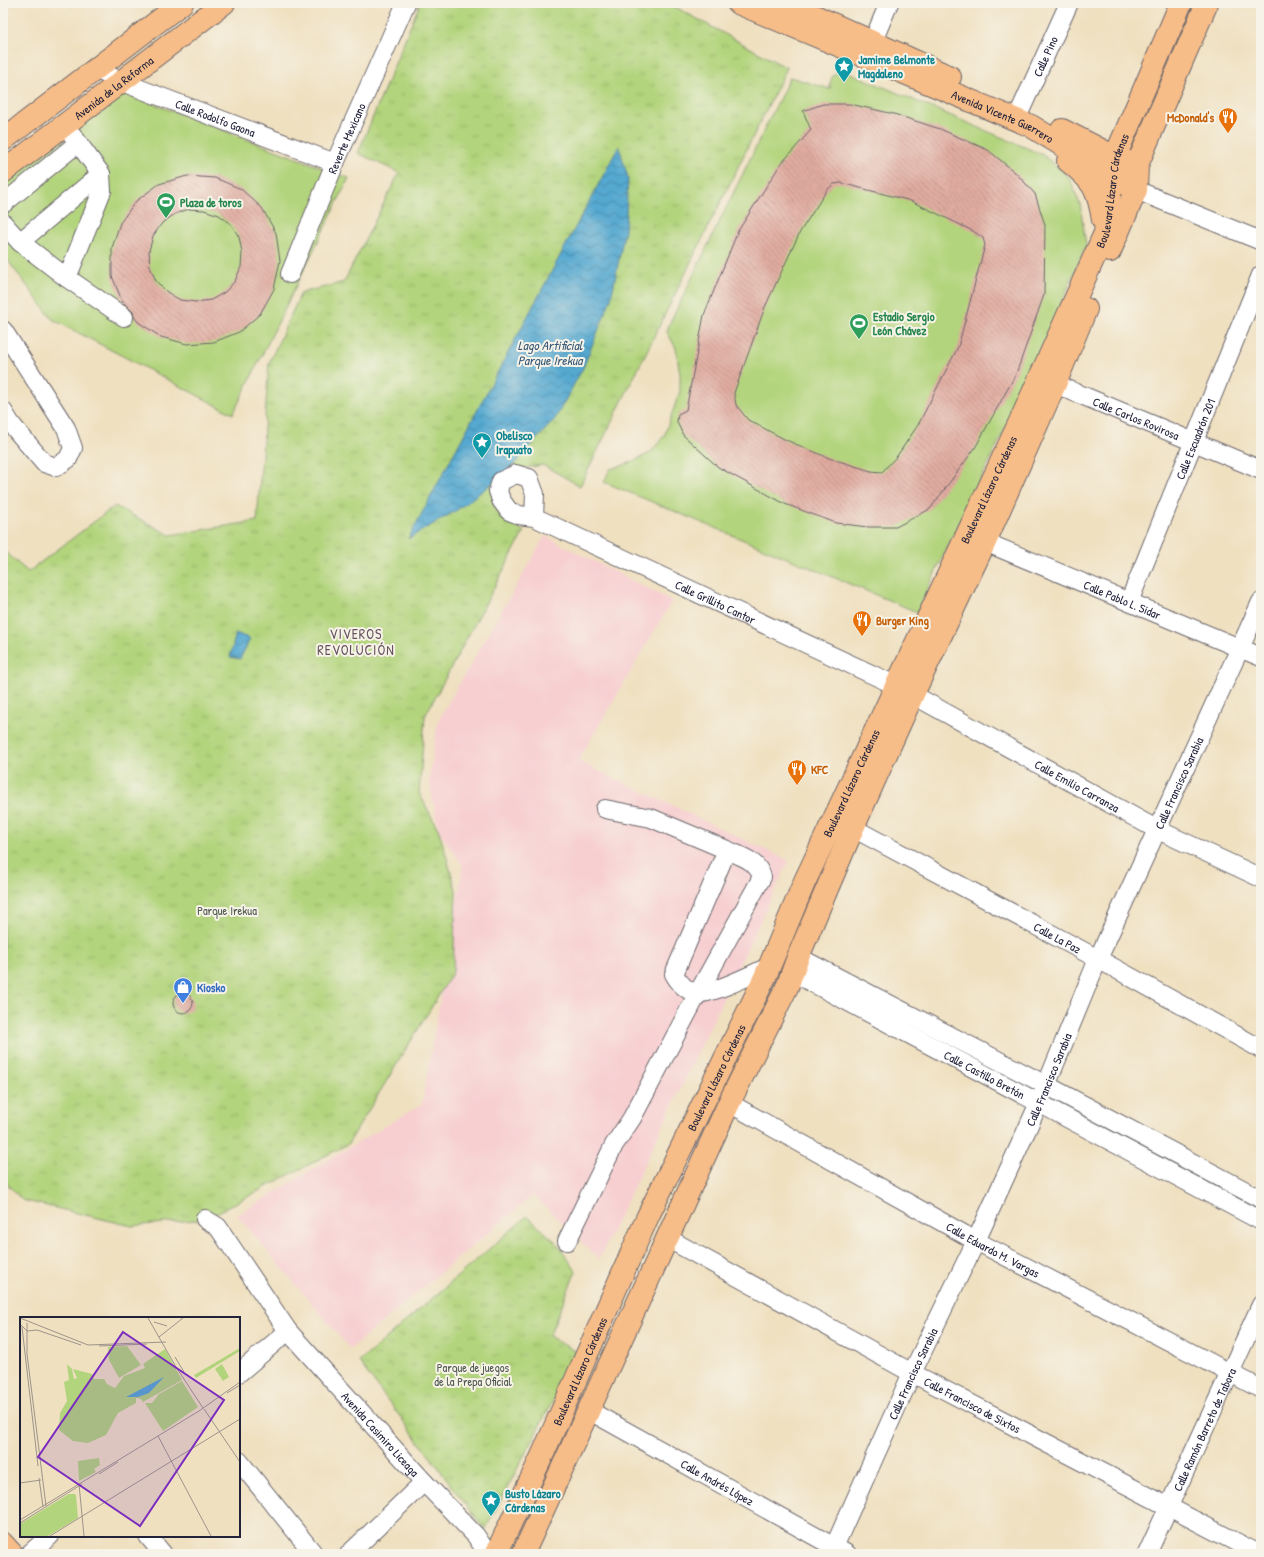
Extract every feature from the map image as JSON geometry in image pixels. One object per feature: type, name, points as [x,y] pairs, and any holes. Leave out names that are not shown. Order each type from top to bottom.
[{"type":"main road","points":[[3,140],[182,3]]},
{"type":"main road","name":"Avenida de la Reforma","points":[[3,172],[224,3]]},
{"type":"main road","name":"Avenida Vicente Guerrero","points":[[738,3],[1026,118]]},
{"type":"main road","name":"Boulevard Lázaro Cárdenas","points":[[523,1554],[729,1103],[787,987],[853,828],[905,690],[1020,422],[1104,233],[1114,166],[1181,3]]},
{"type":"main road","name":"Boulevard Lázaro Cárdenas","points":[[498,1552],[648,1216],[770,966],[804,883],[905,690],[985,542],[1055,384],[1136,190],[1137,165],[1207,3]]},
{"type":"main road","name":"Avenida Vicente Guerrero","points":[[801,5],[1026,118],[1114,166],[1136,190]]},
{"type":"main road","points":[[1026,118],[1087,177],[1094,186],[1101,209],[1104,233]]},
{"type":"main road","name":"Avenida Vicente Guerrero","points":[[1114,166],[1137,165]]},
{"type":"main road","points":[[3,1544],[12,1554]]},
{"type":"street","name":"Reverte Mexicano","points":[[290,274],[335,163],[406,3]]},
{"type":"street","points":[[873,41],[889,3]]},
{"type":"street","name":"Calle Pino","points":[[1026,118],[1069,3]]},
{"type":"street","name":"Calle Rodolfo Gaona","points":[[96,69],[122,82],[335,163]]},
{"type":"street","points":[[65,125],[101,174],[102,191],[68,278]]},
{"type":"street","points":[[3,204],[78,143]]},
{"type":"street","points":[[20,242],[101,174]]},
{"type":"street","name":"Avenida Vicente Guerrero","points":[[1136,190],[1261,241]]},
{"type":"street","points":[[3,223],[20,242],[68,278],[124,316]]},
{"type":"street","name":"Calle Escuadrón 201","points":[[1128,602],[1261,275]]},
{"type":"street","points":[[3,330],[66,428],[73,448],[68,459],[56,467],[44,463],[11,424],[3,411]]},
{"type":"street","name":"Calle Carlos Rovirosa","points":[[1055,384],[1261,470]]},
{"type":"street","name":"Calle Grillito Cantor","points":[[534,517],[905,690]]},
{"type":"street","name":"Calle Pablo L. Sidar","points":[[985,542],[1261,657]]},
{"type":"street","name":"Calle Francisco Sarabia","points":[[837,1552],[912,1373],[976,1241],[1039,1103],[1098,959],[1156,829],[1261,602]]},
{"type":"street","name":"Calle Emilio Carranza","points":[[905,690],[1156,829],[1261,878]]},
{"type":"street","points":[[567,1241],[614,1145],[632,1118],[698,993],[762,877],[759,869],[752,862],[727,850],[651,818],[605,809]]},
{"type":"street","name":"Calle La Paz","points":[[853,828],[1098,959],[1261,1049]]},
{"type":"street","points":[[727,850],[674,974],[680,985],[698,993],[721,988],[770,966]]},
{"type":"street","name":"Calle Castillo Bretón","points":[[795,965],[1046,1085],[1261,1199]]},
{"type":"street","name":"Calle Castillo Bretón","points":[[795,965],[1039,1103],[1261,1221]]},
{"type":"street","name":"Calle Eduardo M. Vargas","points":[[729,1103],[976,1241],[1261,1389]]},
{"type":"street","name":"Avenida Casimiro Liceaga","points":[[205,1219],[218,1227],[288,1331],[424,1482],[476,1536],[498,1552]]},
{"type":"street","name":"Calle Francisco de Sixtos","points":[[667,1238],[912,1373],[1168,1508],[1259,1554]]},
{"type":"street","name":"Calle Ramón Barreto de Tabora","points":[[1147,1554],[1261,1305]]},
{"type":"street","points":[[240,1372],[288,1331]]},
{"type":"street","name":"Calle Andrés López","points":[[588,1410],[837,1552]]},
{"type":"street","points":[[240,1462],[314,1554]]},
{"type":"street","points":[[349,1554],[424,1482]]},
{"type":"street","points":[[29,1554],[49,1537]]},
{"type":"street","points":[[149,1537],[163,1554]]},
{"type":"shaded area","points":[[545,536],[672,601],[578,761],[789,861],[599,1259],[533,1195],[350,1349],[237,1215],[422,1104],[463,866],[439,831],[429,780],[438,721]]},
{"type":"green space","name":"Parque Irekua","points":[[420,3],[668,3],[787,68],[580,486],[543,465],[513,470],[493,487],[494,507],[524,532],[425,716],[419,793],[439,831],[456,890],[453,972],[348,1144],[205,1219],[132,1226],[22,1200],[3,1179],[3,550],[28,572],[115,506],[170,535],[257,521],[269,363],[301,293],[344,282],[399,173],[358,153]]},
{"type":"green space","name":"Estadio Sergio León Chávez","points":[[839,71],[848,72],[1043,155],[1069,177],[1080,204],[1086,245],[1029,380],[917,612],[604,482],[610,469],[627,464],[650,453],[664,436],[680,391],[680,374],[676,348],[667,332],[669,325],[790,77],[830,89],[832,78]]},
{"type":"green space","name":"Plaza de toros","points":[[122,92],[349,178],[233,414],[52,319],[3,254],[3,185]]},
{"type":"green space","name":"Parque de juegos de la Prepa Oficial","points":[[527,1216],[558,1244],[576,1271],[549,1336],[578,1353],[485,1530],[359,1362]]},
{"type":"water","name":"Lago Artificial Parque Irekua","points":[[619,146],[628,178],[625,230],[611,299],[583,368],[555,419],[507,472],[457,510],[408,539]]},
{"type":"water","points":[[236,633],[250,639],[240,659],[230,657]]},
{"type":"building","points":[[823,104],[850,104],[894,114],[940,129],[988,150],[1016,173],[1035,194],[1045,225],[1044,295],[1016,374],[975,448],[930,509],[896,527],[867,527],[836,523],[785,504],[718,467],[683,435],[677,422],[678,414],[686,410],[704,315],[738,231],[780,165],[811,130],[803,111]],"holes":[[[841,183],[911,201],[973,231],[983,238],[985,245],[958,347],[918,425],[897,456],[882,472],[871,471],[829,458],[786,440],[748,420],[736,405],[734,393],[765,307],[800,232],[827,190],[834,184]]]},
{"type":"building","points":[[187,176],[215,178],[241,189],[262,208],[276,233],[280,261],[274,289],[260,314],[239,332],[214,342],[187,344],[161,337],[138,322],[134,317],[133,312],[122,301],[112,276],[112,248],[120,223],[136,201],[159,184]],"holes":[[[189,209],[204,210],[219,215],[231,224],[239,237],[242,252],[241,267],[235,281],[225,292],[211,300],[196,302],[180,300],[167,292],[156,281],[150,267],[149,251],[153,236],[162,223],[175,214]]]},
{"type":"building","name":"Kiosko","points":[[179,993],[187,993],[193,999],[193,1007],[187,1013],[179,1013],[173,1007],[173,999]]},
{"type":"place","name":"Jamime Belmonte Magdaleno","points":[[844,83]]},
{"type":"place","name":"McDonald's","points":[[1228,134]]},
{"type":"place","name":"Plaza de toros","points":[[166,219]]},
{"type":"place","name":"Estadio Sergio León Chávez","points":[[859,340]]},
{"type":"place","name":"Obelisco Irapuato","points":[[482,459]]},
{"type":"place","name":"Burger King","points":[[862,637]]},
{"type":"place","name":"KFC","points":[[797,786]]},
{"type":"place","name":"Kiosko","points":[[183,1004]]},
{"type":"place","name":"Busto Lázaro Cárdenas","points":[[491,1517]]},
{"type":"district","name":"VIVEROS REVOLUCIÓN","points":[[356,642]]}]
